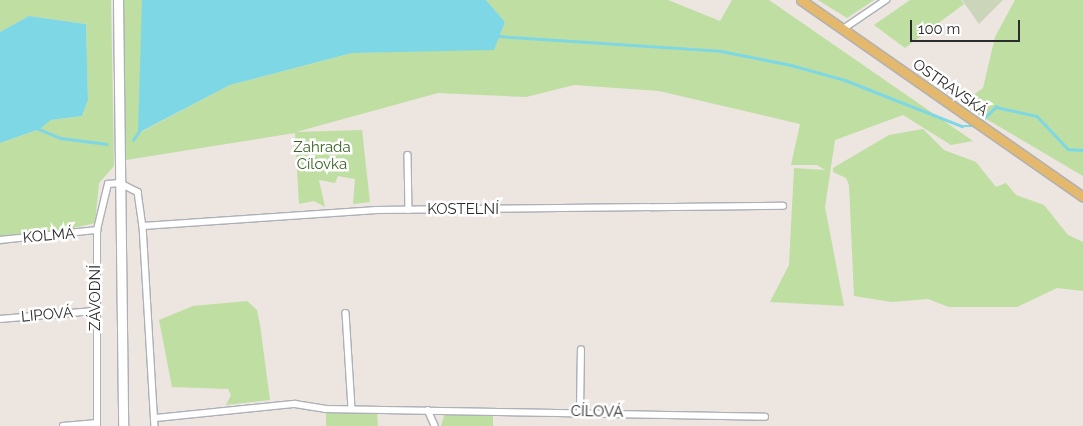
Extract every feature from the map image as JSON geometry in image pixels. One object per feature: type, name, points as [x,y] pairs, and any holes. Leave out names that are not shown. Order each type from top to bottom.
[{"type":"main road","name":"ZÁVODNÍ","points":[[118,0],[124,426]]},
{"type":"main road","name":"OSTRAVSKÁ","points":[[801,0],[1083,197]]},
{"type":"street","points":[[843,29],[886,0]]},
{"type":"street","points":[[408,155],[408,210]]},
{"type":"street","points":[[120,183],[138,192],[143,226],[155,426]]},
{"type":"street","name":"ZÁVODNÍ","points":[[97,424],[94,311],[97,230],[108,184],[120,183]]},
{"type":"street","name":"KOSTELNÍ","points":[[143,226],[248,216],[408,210],[783,206]]},
{"type":"street","name":"KOLMÁ","points":[[0,240],[97,230]]},
{"type":"street","name":"LIPOVÁ","points":[[0,319],[94,311]]},
{"type":"street","points":[[346,313],[352,409]]},
{"type":"street","points":[[580,411],[581,350]]},
{"type":"street","name":"CÍLOVÁ","points":[[156,418],[295,404],[352,409],[580,411],[765,418]]},
{"type":"street","points":[[428,410],[435,426]]},
{"type":"street","points":[[63,426],[97,424]]},
{"type":"green space","points":[[0,0],[111,0],[114,166],[99,183],[95,223],[0,245],[0,143],[40,129],[51,120],[82,116],[88,100],[86,24],[29,16],[0,32]]},
{"type":"green space","name":"Zahrada Cílovka","points":[[123,0],[144,0],[139,133],[230,85],[352,53],[494,49],[505,22],[486,0],[668,0],[720,21],[732,0],[769,0],[973,141],[951,145],[903,115],[835,140],[825,207],[844,306],[770,302],[789,265],[794,168],[825,170],[817,165],[791,165],[800,124],[659,91],[574,85],[526,97],[438,93],[296,132],[362,130],[370,202],[353,204],[355,179],[338,176],[335,183],[319,180],[325,207],[314,201],[299,204],[295,133],[126,160]]},
{"type":"green space","points":[[818,0],[874,0],[847,18]]},
{"type":"green space","points":[[910,0],[961,0],[964,4],[905,48],[874,25]]},
{"type":"green space","points":[[962,0],[1003,0],[979,24]]},
{"type":"green space","points":[[1015,0],[1083,0],[1083,176],[961,104],[983,88],[995,37]]},
{"type":"green space","points":[[923,129],[944,150],[976,162],[996,187],[1006,183],[1016,195],[1044,205],[1068,235],[1083,242],[1083,291],[1057,288],[1017,307],[949,307],[928,299],[892,302],[854,296],[849,185],[846,178],[833,172],[833,168],[889,135]]},
{"type":"green space","points":[[247,301],[257,310],[270,400],[226,405],[231,395],[228,389],[172,387],[159,320],[193,306]]},
{"type":"green space","points":[[377,412],[378,426],[326,426],[326,413]]},
{"type":"green space","points":[[445,413],[493,413],[493,426],[441,426]]},
{"type":"water","points":[[142,0],[486,0],[505,22],[494,50],[352,53],[230,85],[138,133]]},
{"type":"water","points":[[29,16],[86,24],[88,100],[82,116],[51,120],[40,129],[0,143],[0,32]]},
{"type":"waterway","points":[[498,36],[721,51],[791,65],[845,80],[962,126],[976,126],[996,107],[1037,116],[1068,149],[1083,150]]},
{"type":"waterway","points":[[36,128],[61,138],[107,144]]},
{"type":"waterway","points":[[133,140],[140,130]]}]
